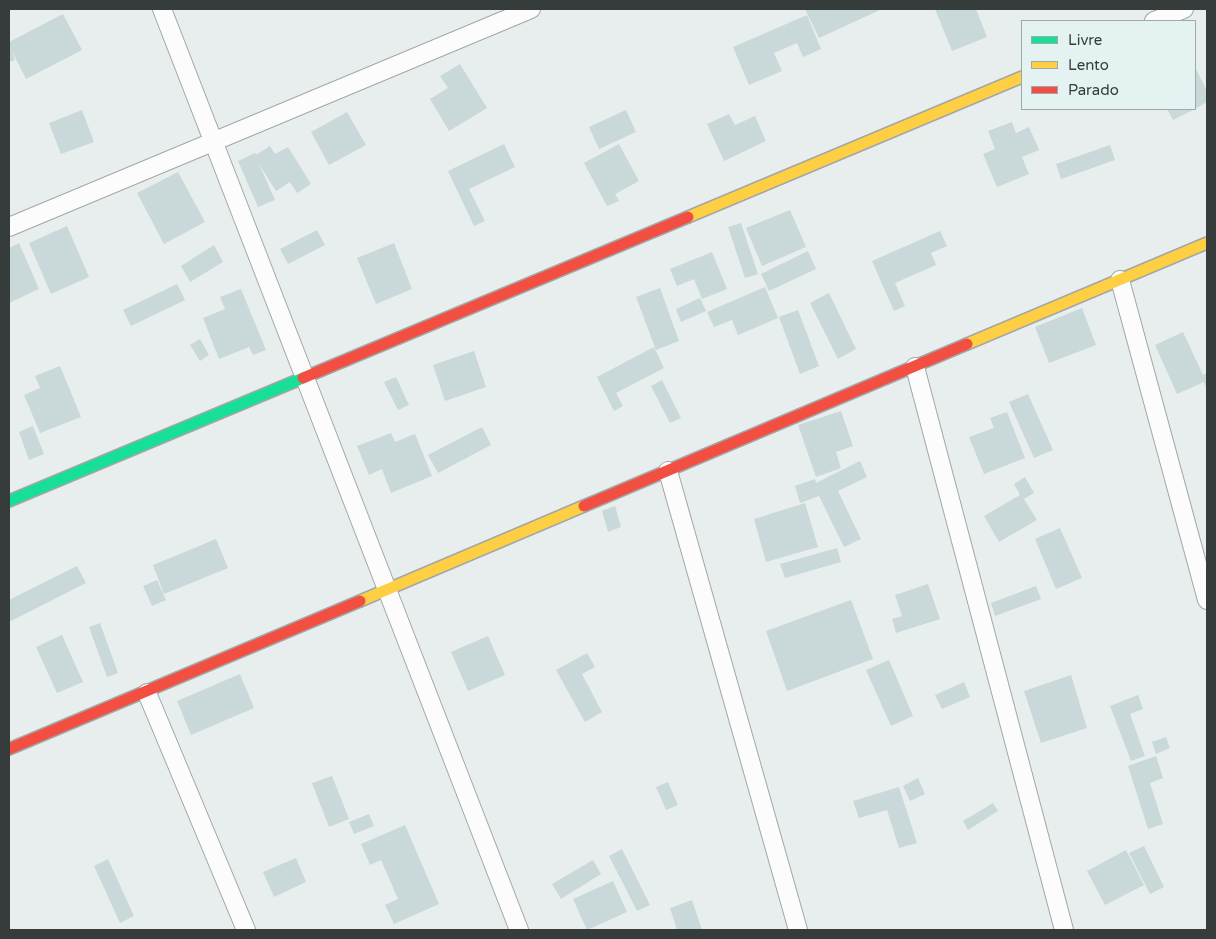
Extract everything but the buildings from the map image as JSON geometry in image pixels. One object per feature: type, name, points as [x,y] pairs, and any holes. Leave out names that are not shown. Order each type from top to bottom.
[{"type":"street","points":[[162,9],[520,930]]},
{"type":"street","points":[[9,228],[530,9]]},
{"type":"street","points":[[1156,20],[1184,9]]},
{"type":"street","points":[[9,501],[1021,77]]},
{"type":"street","points":[[9,749],[147,693],[1207,243]]},
{"type":"street","points":[[1120,280],[1207,600]]},
{"type":"street","points":[[915,367],[1064,930]]},
{"type":"street","points":[[668,471],[798,930]]},
{"type":"street","points":[[147,693],[246,930]]},
{"type":"traffic: fast","points":[[9,501],[303,378]]},
{"type":"traffic: slow","points":[[688,217],[1021,77]]},
{"type":"traffic: slow","points":[[967,344],[1207,243]]},
{"type":"traffic: slow","points":[[360,601],[584,506]]},
{"type":"traffic: jam","points":[[303,378],[688,217]]},
{"type":"traffic: jam","points":[[584,506],[967,344]]},
{"type":"traffic: jam","points":[[9,749],[360,601]]}]
